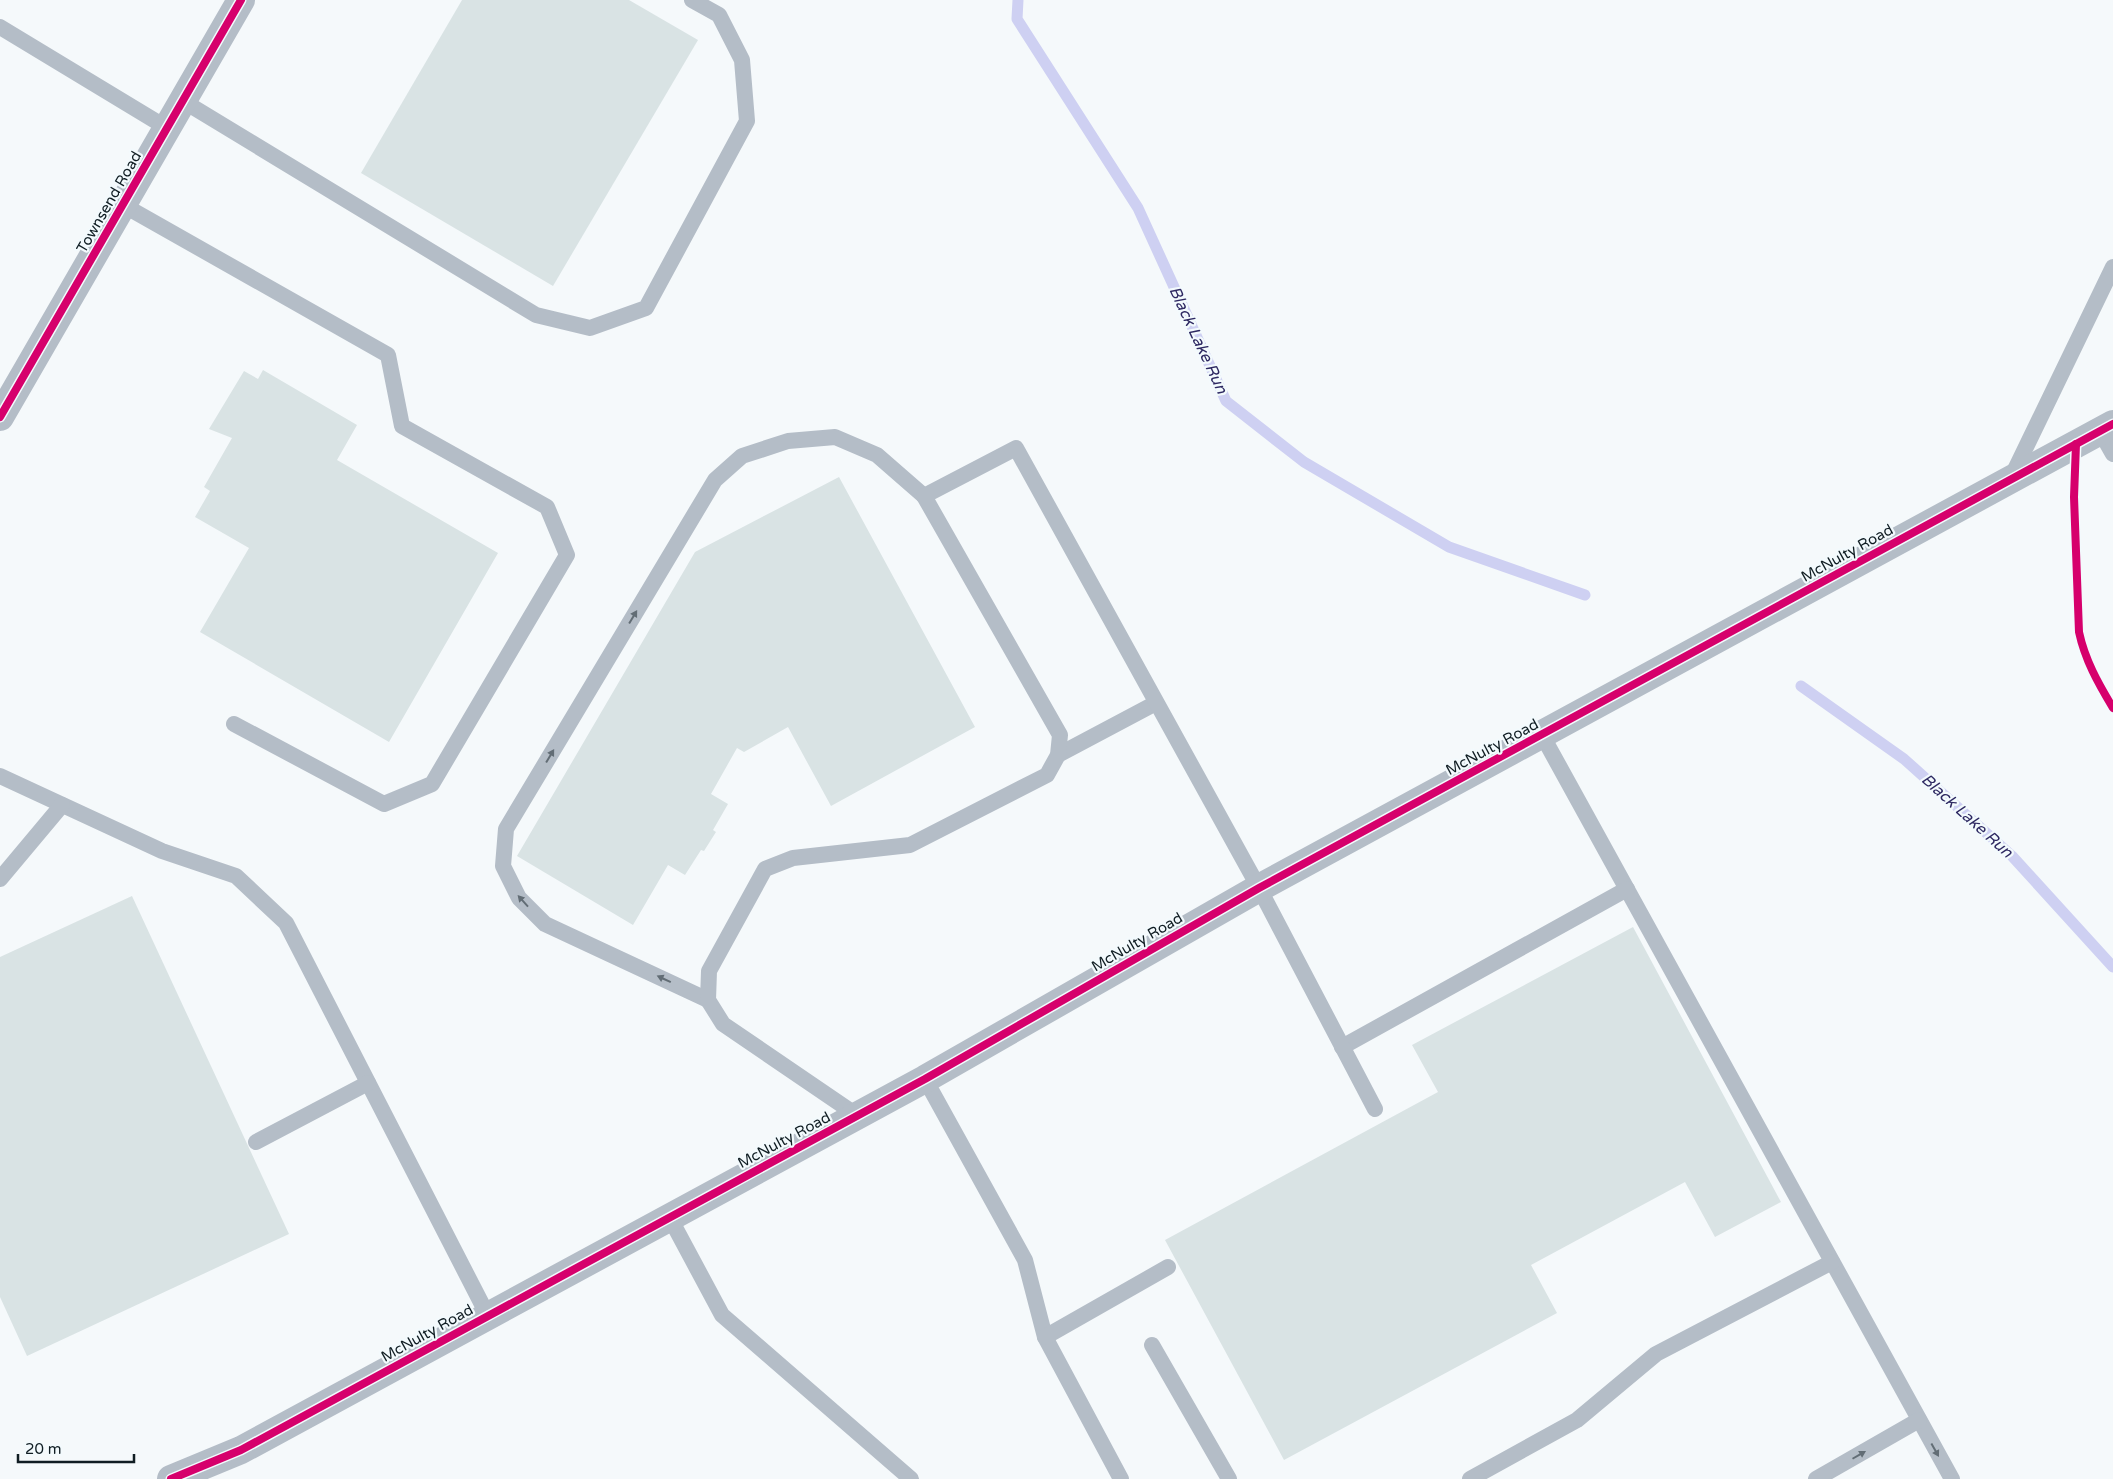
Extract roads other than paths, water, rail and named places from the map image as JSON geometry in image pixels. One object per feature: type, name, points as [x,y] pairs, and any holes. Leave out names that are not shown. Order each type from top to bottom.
[{"type":"street","name":"Townsend Road","points":[[0,417],[241,0]]},
{"type":"street","name":"McNulty Road","points":[[171,1479],[241,1450],[858,1116],[1259,888],[2011,478],[2109,436]]},
{"type":"lane","points":[[183,100],[536,314],[590,328],[646,308],[747,122],[742,60],[719,15],[692,0]]},
{"type":"lane","points":[[0,27],[167,128]]},
{"type":"lane","points":[[123,205],[388,356],[402,426],[547,508],[567,555],[432,784],[384,804],[234,724]]},
{"type":"lane","points":[[2011,478],[2113,267]]},
{"type":"lane","points":[[708,1000],[709,971],[765,869],[793,858],[910,845],[1047,775],[1058,755],[1060,735],[924,496],[877,455],[835,437],[788,441],[742,456],[715,480],[506,829],[503,866],[519,898],[545,924],[708,1000],[723,1024],[858,1116]]},
{"type":"lane","points":[[924,496],[1016,448],[1259,888],[1375,1109]]},
{"type":"lane","points":[[1058,755],[1156,703]]},
{"type":"lane","points":[[1542,735],[1952,1479]]},
{"type":"lane","points":[[0,776],[162,851],[236,876],[286,923],[488,1316]]},
{"type":"lane","points":[[0,879],[62,805]]},
{"type":"lane","points":[[1342,1047],[1627,889]]},
{"type":"lane","points":[[925,1079],[1025,1260],[1045,1337],[1121,1479]]},
{"type":"lane","points":[[256,1142],[368,1083]]},
{"type":"lane","points":[[670,1218],[722,1315],[911,1479]]},
{"type":"lane","points":[[1470,1479],[1577,1420],[1656,1354],[1832,1262]]},
{"type":"lane","points":[[1045,1337],[1168,1268]]},
{"type":"lane","points":[[1152,1344],[1229,1479]]},
{"type":"lane","points":[[1816,1479],[1919,1420]]},
{"type":"waterway","name":"Black Lake Run","points":[[1018,0],[1017,19],[1138,208],[1226,401],[1304,462],[1449,547],[1585,595]]},
{"type":"waterway","name":"Black Lake Run","points":[[1801,686],[1904,759],[2012,856],[2113,967]]}]
